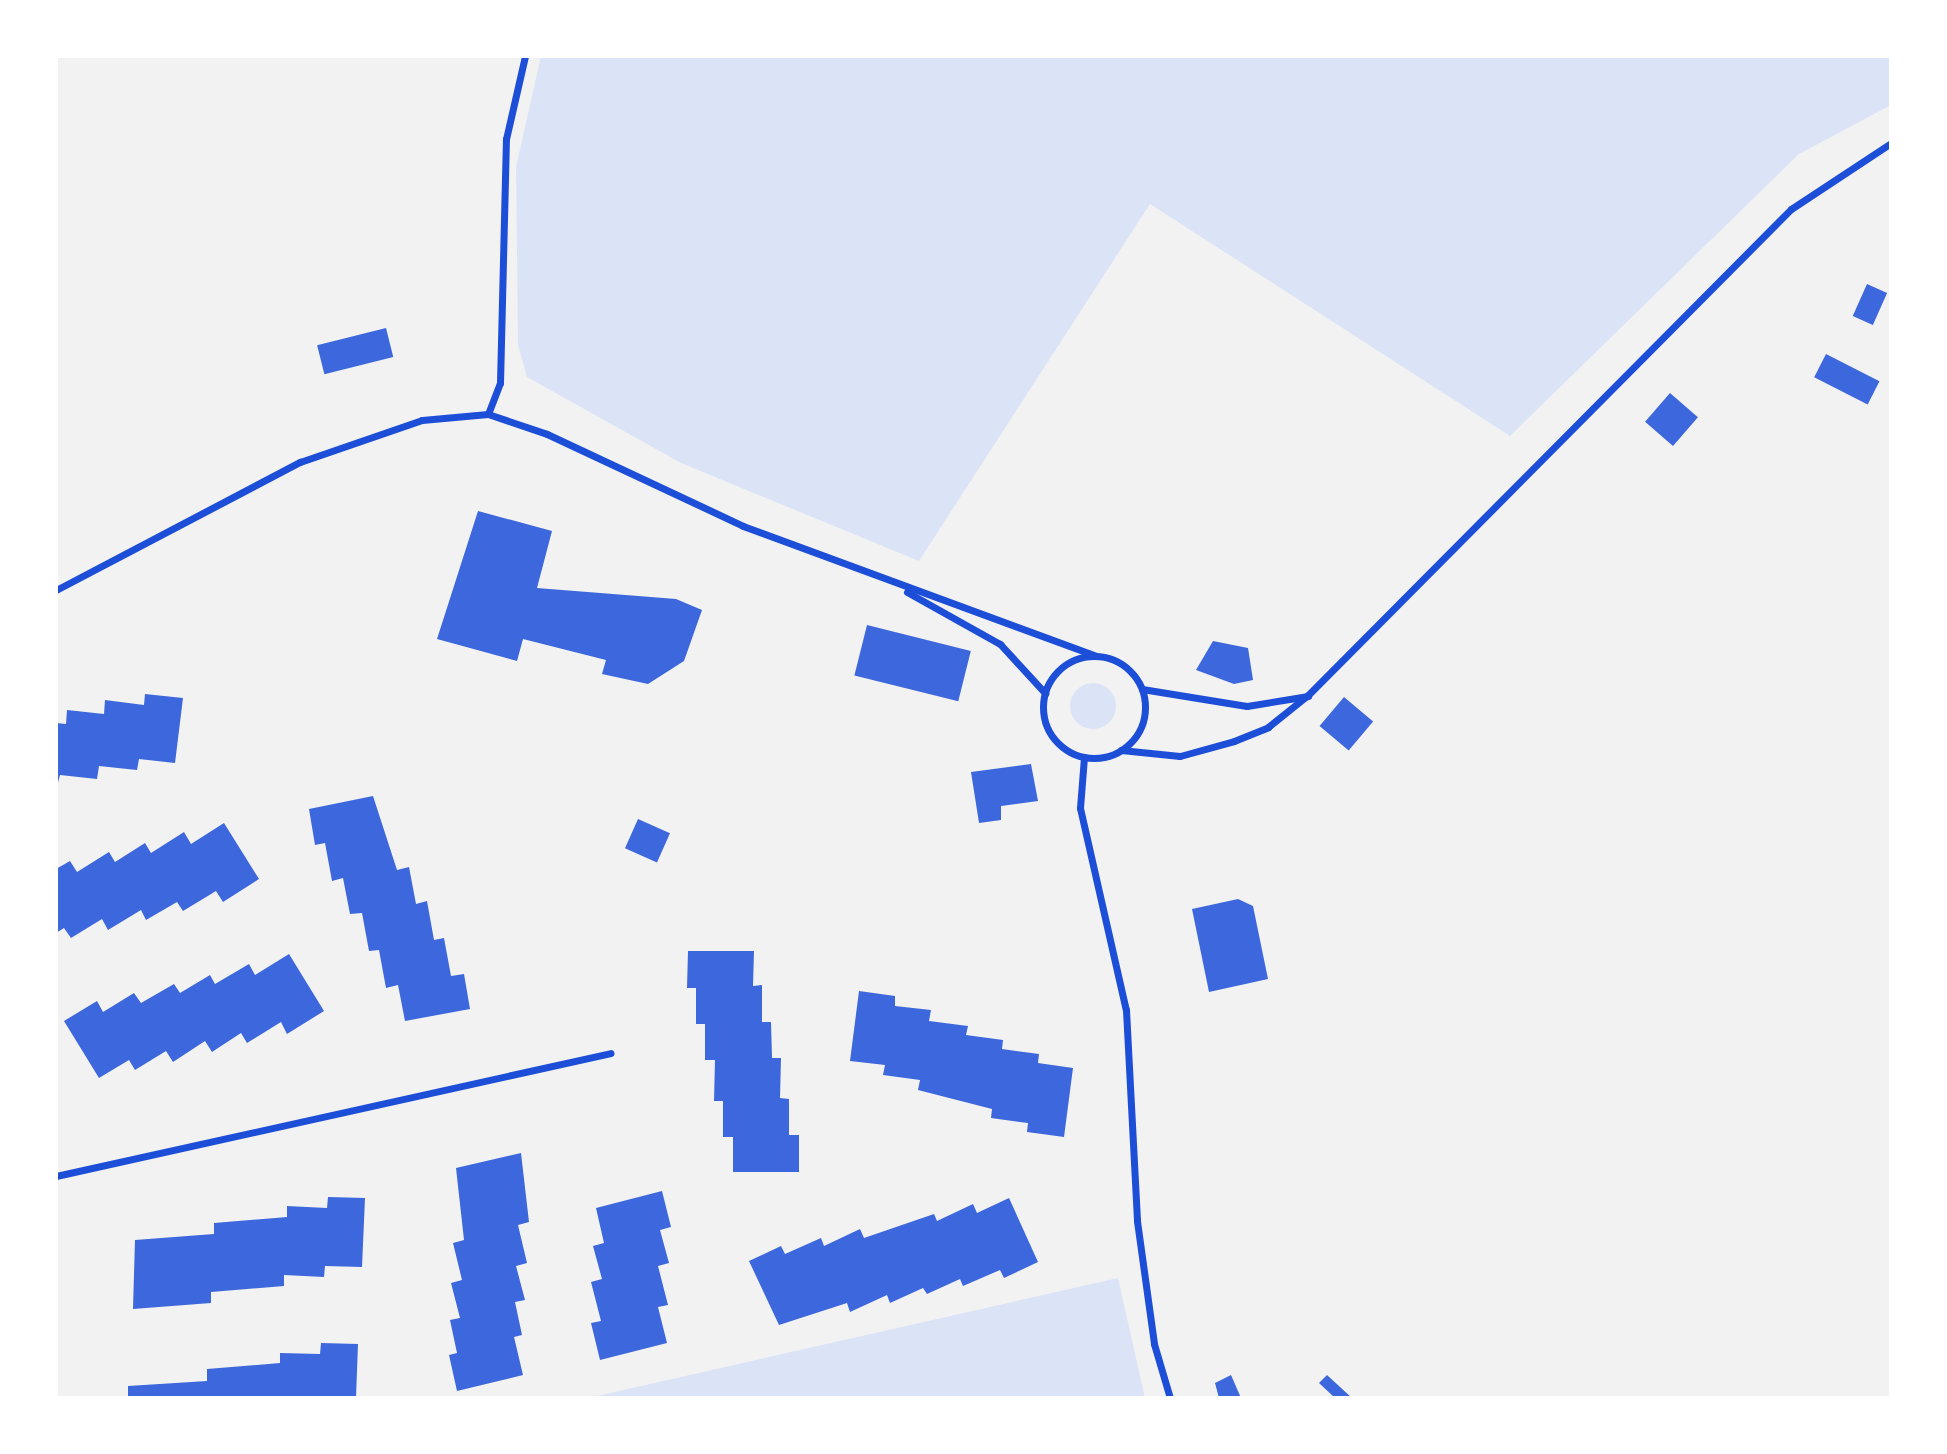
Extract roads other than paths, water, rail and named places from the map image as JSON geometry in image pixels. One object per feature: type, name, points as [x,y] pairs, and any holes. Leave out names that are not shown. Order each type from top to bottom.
[{"type":"street","points":[[488,414],[500,383],[506,139],[525,56]]},
{"type":"street","points":[[891,583],[1000,644],[1045,693],[1051,733],[1084,757],[1121,750],[1180,756],[1234,741],[1268,727],[1308,695],[1791,209],[1891,143]]},
{"type":"street","points":[[56,590],[300,462],[422,420],[488,414],[547,434],[743,526],[891,583],[1096,656],[1115,660],[1142,689],[1247,706],[1308,695]]},
{"type":"street","points":[[1045,693],[1064,666],[1096,656]]},
{"type":"street","points":[[1121,750],[1142,723],[1142,689]]},
{"type":"street","points":[[1084,757],[1080,808],[1126,1010],[1137,1221],[1154,1344],[1170,1398]]},
{"type":"street","points":[[56,1176],[611,1053]]}]
